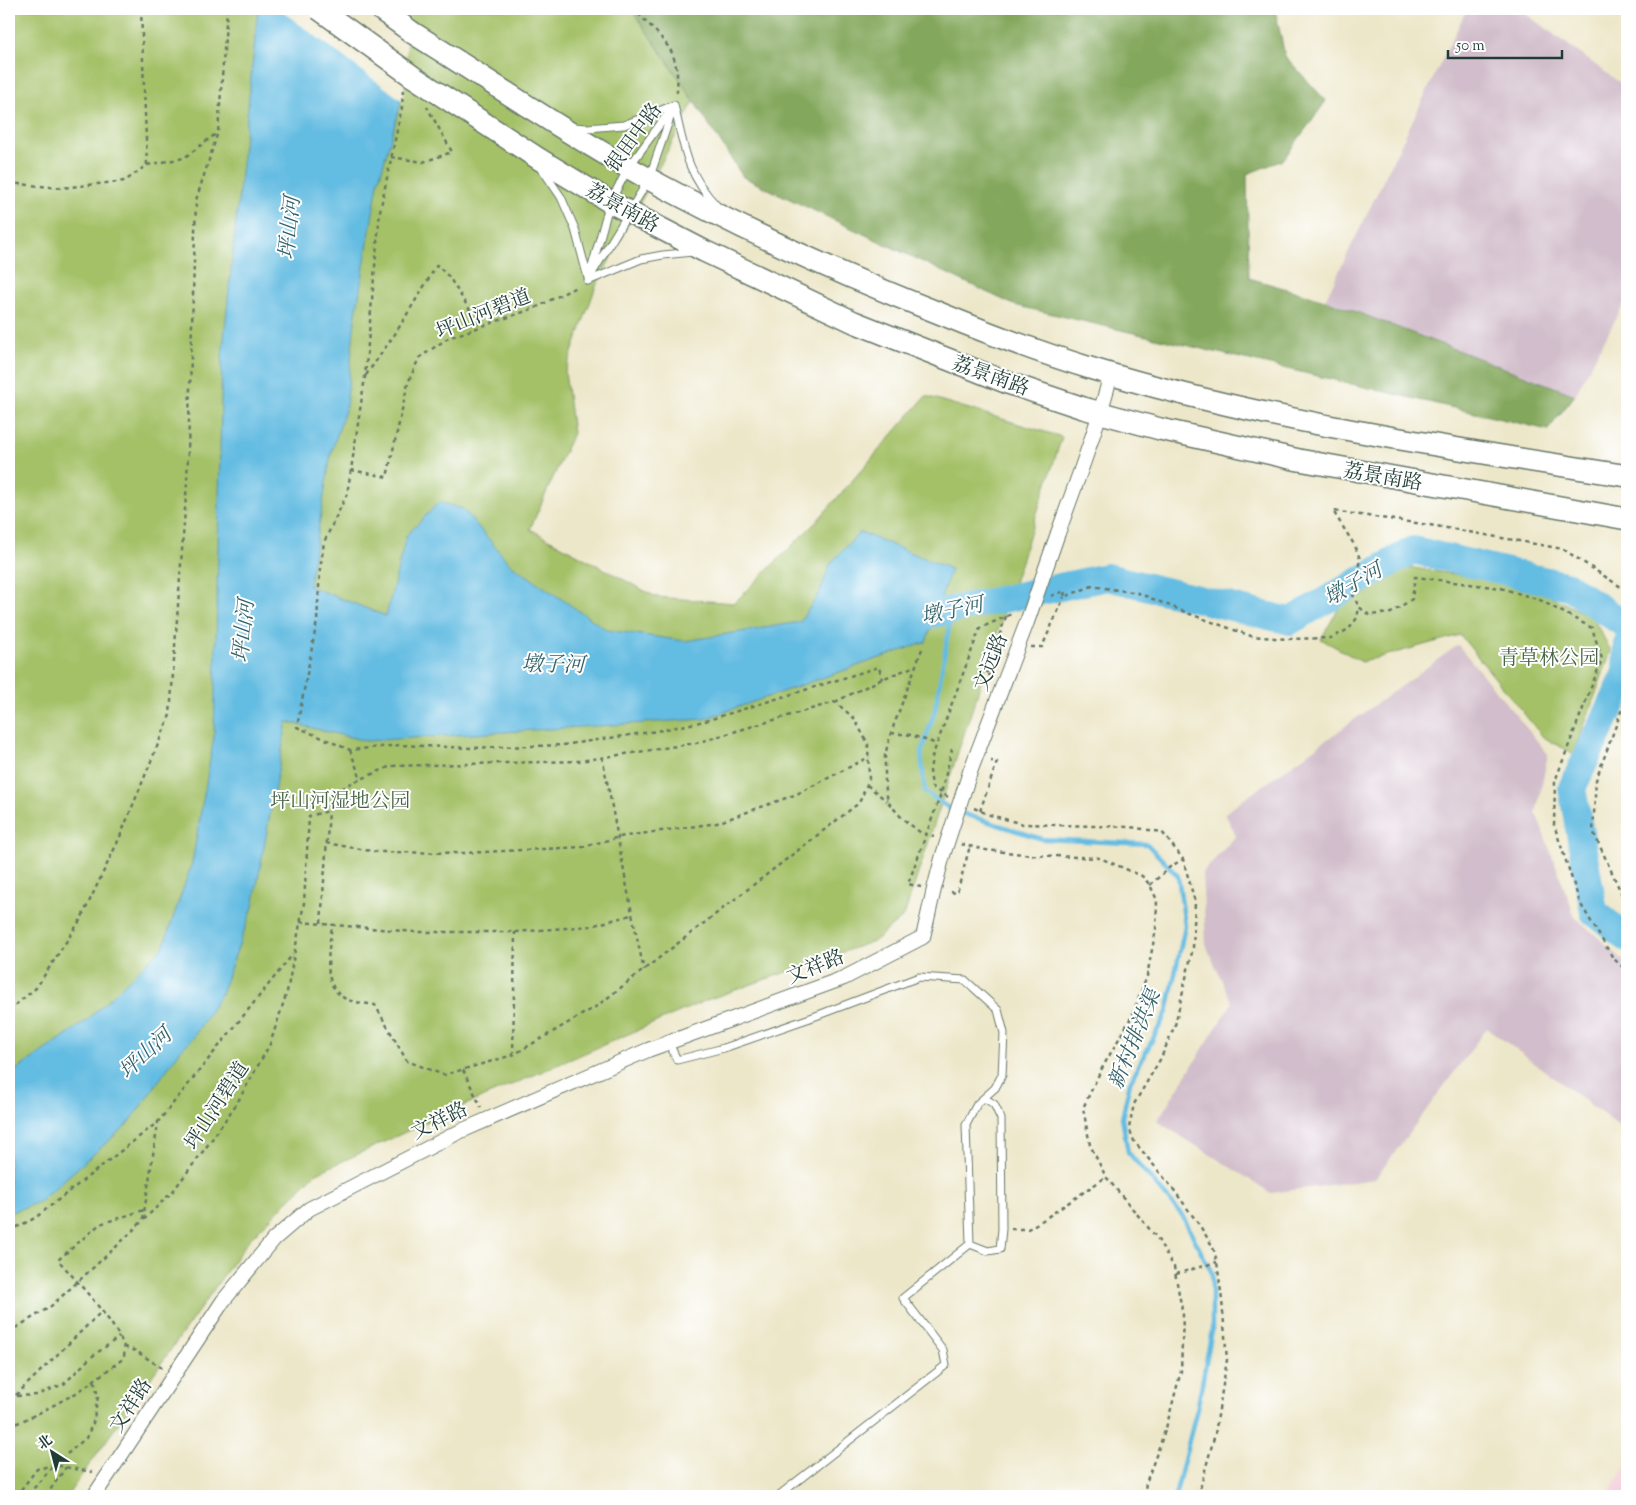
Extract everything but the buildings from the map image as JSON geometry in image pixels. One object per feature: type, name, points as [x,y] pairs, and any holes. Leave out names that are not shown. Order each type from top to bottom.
[{"type":"main road","name":"荔景南路","points":[[319,9],[407,82],[532,154],[610,202],[704,251],[854,322],[1008,383],[1160,429],[1299,460],[1627,519]]},
{"type":"main road","name":"荔景南路","points":[[380,9],[412,33],[628,167],[732,221],[870,286],[1022,346],[1170,390],[1307,422],[1627,476]]},
{"type":"street","name":"文远路","points":[[923,937],[934,889],[970,772],[1027,622],[1101,412],[1111,374]]},
{"type":"street","name":"文祥路","points":[[94,1496],[223,1301],[274,1239],[309,1209],[461,1130],[669,1042],[844,978],[923,937]]},
{"type":"lane","points":[[560,125],[587,128],[624,125],[674,105],[689,165],[708,196],[732,221]]},
{"type":"lane","name":"银田中路","points":[[588,281],[610,202],[628,167],[674,105]]},
{"type":"lane","name":"银田中路","points":[[588,281],[649,178],[674,105]]},
{"type":"lane","points":[[532,154],[565,205],[582,250],[588,281],[641,259],[704,251]]},
{"type":"lane","points":[[669,1042],[677,1060],[724,1048],[814,1018],[919,977],[965,980],[998,1010],[1004,1033],[1002,1075],[995,1088],[977,1104],[966,1126],[970,1244]]},
{"type":"lane","points":[[970,1244],[988,1251],[1000,1250],[1002,1229],[1001,1119],[994,1104],[984,1098]]},
{"type":"lane","points":[[778,1496],[946,1365],[943,1350],[903,1298],[970,1244]]},
{"type":"path","points":[[141,9],[147,164]]},
{"type":"path","points":[[9,1010],[36,988],[81,919],[119,840],[170,715],[187,482],[196,200],[218,132],[227,9]]},
{"type":"path","points":[[632,9],[643,17],[672,52],[679,86],[674,105]]},
{"type":"path","points":[[391,157],[423,162],[452,152],[407,82]]},
{"type":"path","points":[[407,82],[380,211],[365,377],[347,494],[324,542],[320,570],[317,621],[297,727],[350,750],[400,744],[471,748],[563,745],[657,731],[704,721],[879,666],[882,679]]},
{"type":"path","points":[[9,183],[61,188],[124,181],[147,164],[184,158],[218,132]]},
{"type":"path","points":[[365,377],[395,334],[437,265],[449,277],[480,326]]},
{"type":"path","name":"坪山河碧道","points":[[351,470],[387,477],[408,383],[419,358],[448,338],[535,308],[588,281]]},
{"type":"path","points":[[1627,591],[1563,548],[1333,510],[1355,546],[1360,559],[1353,595],[1359,608],[1369,615],[1391,613],[1412,599],[1415,577],[1501,588],[1540,600],[1592,628],[1602,658],[1555,781],[1554,825],[1580,903],[1613,958],[1627,971]]},
{"type":"path","points":[[1064,597],[1092,586],[1138,593],[1252,636],[1286,639],[1331,638],[1349,629],[1357,618],[1359,608]]},
{"type":"path","points":[[1031,647],[1042,647],[1064,597],[1065,590],[1048,598]]},
{"type":"path","points":[[949,797],[932,787],[930,771],[936,744],[980,628],[1014,613]]},
{"type":"path","points":[[992,676],[986,675],[1006,616]]},
{"type":"path","points":[[888,802],[885,784],[885,755],[891,733],[922,649]]},
{"type":"path","points":[[321,923],[329,810],[345,786],[391,766],[580,761],[696,743],[835,702],[882,679],[916,666]]},
{"type":"path","points":[[1627,695],[1596,780],[1593,831],[1627,903]]},
{"type":"path","points":[[332,924],[328,965],[331,982],[336,992],[346,999],[375,1005],[407,1061],[444,1075],[513,1055],[597,1006],[859,803],[869,780],[868,744],[854,718],[835,702]]},
{"type":"path","points":[[891,733],[911,735],[936,744]]},
{"type":"path","points":[[921,887],[908,884],[941,794],[952,749]]},
{"type":"path","points":[[350,750],[361,780]]},
{"type":"path","points":[[602,757],[619,838],[631,915],[644,970]]},
{"type":"path","points":[[326,843],[377,852],[464,854],[583,847],[619,838],[717,823],[797,794],[868,757]]},
{"type":"path","points":[[980,811],[997,762],[992,760]]},
{"type":"path","points":[[867,785],[921,833],[935,837]]},
{"type":"path","points":[[972,807],[1023,824],[1130,827],[1162,832],[1183,859],[1195,902],[1193,948],[1175,1025],[1161,1058],[1134,1104],[1129,1128],[1134,1141],[1174,1190],[1200,1226],[1213,1247],[1217,1262],[1227,1360],[1215,1434],[1198,1496]]},
{"type":"path","name":"坪山河碧道","points":[[9,1332],[50,1307],[173,1192],[237,1103],[270,1044],[287,992],[304,903],[309,816],[329,810]]},
{"type":"path","points":[[961,844],[986,850],[1033,855],[1100,858],[1142,876],[1150,885],[1157,900],[1156,929],[1147,976],[1132,1016],[1101,1070],[1083,1108],[1090,1145],[1106,1177],[1157,1238],[1176,1274],[1182,1315],[1181,1371],[1166,1428],[1146,1483],[1144,1496]]},
{"type":"path","points":[[950,892],[957,893],[970,846]]},
{"type":"path","points":[[1150,885],[1170,867],[1183,859]]},
{"type":"path","points":[[300,922],[415,932],[515,932],[591,926],[631,915]]},
{"type":"path","points":[[513,1055],[515,932]]},
{"type":"path","points":[[9,1231],[35,1218],[158,1122],[294,952]]},
{"type":"path","points":[[463,1070],[487,1119]]},
{"type":"path","points":[[143,1220],[158,1122]]},
{"type":"path","points":[[1002,1229],[1028,1229],[1106,1177]]},
{"type":"path","points":[[9,1427],[78,1392],[124,1358],[124,1347],[119,1337],[78,1281],[58,1260],[100,1224],[144,1210]]},
{"type":"path","points":[[1176,1274],[1217,1262]]},
{"type":"path","points":[[9,1399],[15,1396],[101,1312]]},
{"type":"path","points":[[15,1396],[37,1395],[64,1384],[90,1358],[119,1337]]},
{"type":"path","points":[[124,1347],[136,1351],[174,1375]]},
{"type":"path","points":[[31,1496],[34,1488],[54,1464],[86,1438],[93,1423],[98,1397],[94,1380]]},
{"type":"path","points":[[16,1496],[38,1468],[54,1464],[108,1475]]},
{"type":"path","points":[[46,1496],[66,1467]]},
{"type":"shaded area","points":[[1467,9],[1519,9],[1627,88],[1627,298],[1575,395],[1325,300]]},
{"type":"shaded area","points":[[1458,645],[1548,754],[1536,813],[1575,917],[1627,963],[1627,1132],[1487,1028],[1375,1179],[1271,1193],[1157,1121],[1232,1003],[1206,945],[1202,873],[1236,836],[1225,813]]},
{"type":"shaded area","points":[[1627,1466],[1627,1496],[1606,1496]]},
{"type":"green space","name":"坪山河湿地公园","points":[[9,9],[631,9],[694,101],[596,286],[565,372],[573,433],[530,529],[656,597],[734,603],[817,521],[926,396],[1062,437],[904,916],[874,941],[707,1000],[442,1115],[315,1174],[248,1241],[67,1496],[9,1496]]},
{"type":"green space","points":[[631,9],[1275,9],[1285,56],[1326,101],[1283,160],[1247,174],[1249,278],[1325,300],[1575,395],[1548,430],[1014,305],[743,177],[669,63]]},
{"type":"green space","name":"青草林公园","points":[[1401,566],[1531,586],[1593,618],[1611,651],[1574,754],[1543,737],[1460,635],[1362,662],[1321,639],[1347,594]]},
{"type":"water","name":"坪山河","points":[[258,9],[406,9],[400,107],[378,183],[355,320],[346,407],[331,454],[309,586],[386,616],[406,536],[439,502],[463,509],[510,564],[607,630],[685,641],[800,622],[820,592],[830,564],[860,532],[951,569],[926,642],[704,719],[366,741],[287,722],[253,907],[221,994],[193,1038],[180,1051],[129,1123],[39,1202],[9,1213],[9,1075],[86,1021],[163,947],[192,863],[214,737],[222,357]]},
{"type":"pier","points":[[279,9],[409,9],[403,101]]},
{"type":"waterway","name":"墩子河","points":[[900,621],[1107,577],[1290,621],[1413,550],[1568,586],[1627,626]]},
{"type":"waterway","name":"新村排洪渠","points":[[952,610],[935,710],[921,754],[925,792],[952,810],[1042,839],[1147,844],[1178,876],[1185,926],[1167,1012],[1130,1082],[1122,1118],[1128,1152],[1182,1215],[1212,1273],[1212,1330],[1198,1405],[1175,1496]]},
{"type":"waterway","name":"墩子河","points":[[1627,645],[1626,675],[1572,788],[1594,912],[1627,938]]}]
